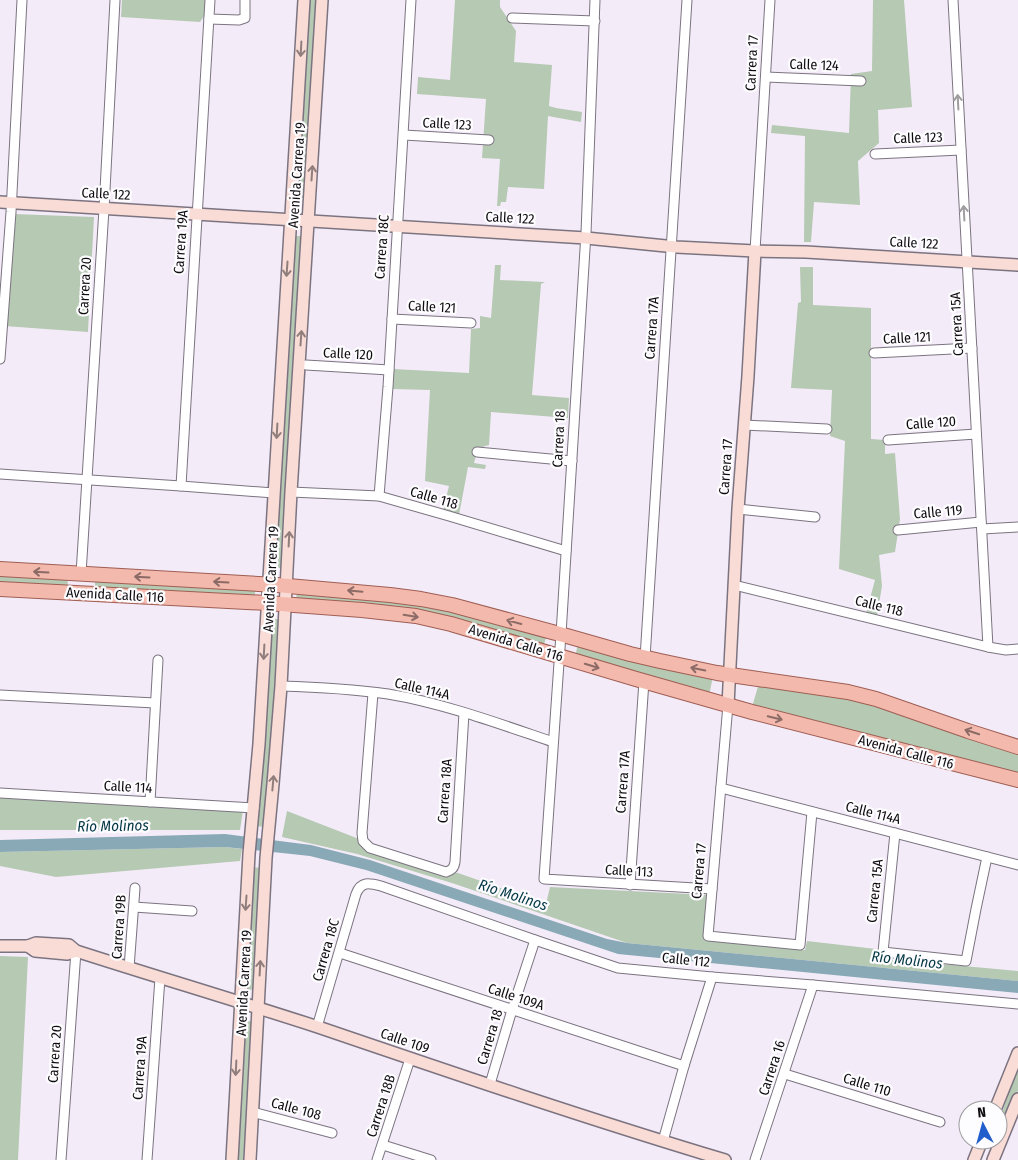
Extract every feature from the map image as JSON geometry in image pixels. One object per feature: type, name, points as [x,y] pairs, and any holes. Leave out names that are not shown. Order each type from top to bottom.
[{"type":"main road","name":"Avenida Carrera 19","points":[[232,1160],[249,854],[259,752],[304,0]]},
{"type":"main road","name":"Avenida Carrera 19","points":[[250,1160],[268,832],[281,686],[291,492],[322,0]]},
{"type":"main road","name":"Calle 122","points":[[0,202],[586,238],[671,246],[1018,264]]},
{"type":"main road","name":"Carrera 17","points":[[728,705],[738,509],[755,251]]},
{"type":"main road","name":"Avenida Calle 116","points":[[0,569],[268,584],[421,599],[452,605],[645,658],[876,698],[1018,747]]},
{"type":"main road","points":[[22,590],[81,587],[83,584],[81,574]]},
{"type":"main road","name":"Avenida Calle 116","points":[[0,589],[285,604],[421,617],[459,626],[644,682],[728,705],[1018,780]]},
{"type":"main road","name":"Calle 109","points":[[0,946],[28,946],[36,943],[69,945],[76,951],[317,1027],[663,1142],[725,1160]]},
{"type":"main road","points":[[999,1100],[1018,1053]]},
{"type":"main road","points":[[1003,1100],[1004,1088]]},
{"type":"main road","points":[[1008,1114],[1011,1106],[1018,1098]]},
{"type":"main road","points":[[993,1160],[1018,1098]]},
{"type":"street","points":[[0,359],[12,203],[22,0]]},
{"type":"street","name":"Carrera 20","points":[[81,574],[115,0]]},
{"type":"street","name":"Carrera 19A","points":[[180,486],[210,0]]},
{"type":"street","points":[[209,19],[238,20],[245,18],[245,0]]},
{"type":"street","name":"Carrera 18C","points":[[379,496],[389,370],[411,0]]},
{"type":"street","name":"Carrera 18","points":[[544,879],[586,238],[596,0]]},
{"type":"street","name":"Carrera 17A","points":[[645,658],[687,0]]},
{"type":"street","name":"Carrera 17","points":[[755,251],[770,0]]},
{"type":"street","name":"Carrera 15A","points":[[953,0],[988,647]]},
{"type":"street","points":[[512,18],[595,21]]},
{"type":"street","name":"Calle 124","points":[[766,77],[861,81]]},
{"type":"street","name":"Calle 123","points":[[404,135],[489,140]]},
{"type":"street","name":"Calle 123","points":[[875,154],[961,150]]},
{"type":"street","name":"Calle 121","points":[[392,319],[472,323]]},
{"type":"street","name":"Calle 121","points":[[874,353],[972,348]]},
{"type":"street","name":"Calle 120","points":[[306,365],[389,370]]},
{"type":"street","points":[[744,425],[827,429]]},
{"type":"street","name":"Calle 120","points":[[888,440],[976,434]]},
{"type":"street","points":[[477,452],[572,461]]},
{"type":"street","points":[[0,474],[274,493]]},
{"type":"street","name":"Calle 118","points":[[291,492],[379,496],[566,551]]},
{"type":"street","points":[[738,509],[815,517]]},
{"type":"street","name":"Calle 119","points":[[898,530],[981,526],[1018,527]]},
{"type":"street","name":"Calle 118","points":[[734,585],[988,647],[1006,650],[1018,649]]},
{"type":"street","points":[[150,802],[158,660]]},
{"type":"street","name":"Carrera 17A","points":[[630,885],[644,682]]},
{"type":"street","name":"Calle 114A","points":[[281,686],[333,689],[411,699],[464,713],[553,742]]},
{"type":"street","name":"Carrera 18A","points":[[373,693],[362,833],[363,841],[370,848],[446,872],[454,867],[455,862],[464,713]]},
{"type":"street","points":[[0,696],[156,703]]},
{"type":"street","name":"Carrera 17","points":[[708,936],[728,705]]},
{"type":"street","name":"Calle 114A","points":[[721,788],[1018,865]]},
{"type":"street","name":"Calle 114","points":[[0,793],[254,808]]},
{"type":"street","name":"Calle 112","points":[[708,936],[800,945],[812,812]]},
{"type":"street","name":"Carrera 15A","points":[[895,833],[883,952],[966,961],[987,857]]},
{"type":"street","name":"Calle 113","points":[[544,879],[712,890]]},
{"type":"street","name":"Carrera 18C","points":[[317,1027],[356,894],[364,884]]},
{"type":"street","name":"Calle 112","points":[[364,884],[381,886],[618,968],[1018,1004]]},
{"type":"street","name":"Carrera 19B","points":[[130,968],[135,888]]},
{"type":"street","points":[[134,907],[192,911]]},
{"type":"street","name":"Carrera 18","points":[[490,1084],[535,940]]},
{"type":"street","name":"Carrera 20","points":[[61,1160],[76,951]]},
{"type":"street","name":"Calle 109A","points":[[340,953],[684,1066]]},
{"type":"street","points":[[663,1142],[684,1066],[712,977]]},
{"type":"street","name":"Carrera 19A","points":[[147,1160],[160,978]]},
{"type":"street","name":"Carrera 16","points":[[756,1160],[813,985]]},
{"type":"street","name":"Carrera 18B","points":[[377,1160],[410,1059]]},
{"type":"street","name":"Calle 110","points":[[785,1074],[940,1122]]},
{"type":"street","name":"Calle 108","points":[[252,1112],[332,1133]]},
{"type":"street","points":[[383,1145],[431,1160]]},
{"type":"green space","points":[[122,0],[206,0],[204,16],[200,22],[121,17]]},
{"type":"green space","points":[[308,0],[318,0],[305,198],[295,198]]},
{"type":"green space","points":[[455,0],[500,0],[500,7],[516,31],[514,62],[552,65],[549,106],[582,112],[581,122],[548,116],[544,189],[508,187],[506,202],[501,202],[500,206],[497,206],[500,159],[482,158],[486,99],[417,94],[418,77],[450,80]]},
{"type":"green space","points":[[873,0],[904,0],[912,107],[878,110],[879,143],[858,161],[860,205],[814,202],[811,242],[804,242],[805,136],[771,133],[772,125],[849,133],[851,74],[872,71]]},
{"type":"green space","points":[[14,214],[94,217],[88,332],[4,326]]},
{"type":"green space","points":[[293,236],[303,236],[283,568],[274,568]]},
{"type":"green space","points":[[495,265],[501,265],[500,280],[545,282],[541,284],[532,395],[569,398],[568,418],[491,412],[489,445],[482,447],[478,451],[474,463],[486,465],[485,469],[468,467],[459,515],[443,510],[449,486],[425,481],[430,390],[392,389],[393,369],[469,373],[471,329],[480,328],[480,316],[491,318]]},
{"type":"green space","points":[[800,267],[813,267],[813,305],[871,308],[871,439],[885,440],[885,454],[895,453],[900,519],[895,552],[879,555],[882,586],[877,616],[866,613],[875,580],[839,569],[845,441],[830,436],[832,390],[791,388],[798,303],[801,302]]},
{"type":"green space","points":[[0,573],[63,577],[67,580],[68,584],[67,586],[0,585]]},
{"type":"green space","points":[[95,578],[255,587],[255,598],[95,591]]},
{"type":"green space","points":[[297,591],[421,602],[547,635],[543,647],[496,633],[296,601]]},
{"type":"green space","points":[[270,619],[281,619],[265,827],[256,826]]},
{"type":"green space","points":[[578,643],[713,676],[709,696],[575,658]]},
{"type":"green space","points":[[759,683],[851,697],[1018,752],[1018,777],[752,707]]},
{"type":"green space","points":[[0,794],[243,810],[240,830],[0,830]]},
{"type":"green space","points":[[287,811],[444,872],[458,873],[546,904],[550,887],[709,895],[709,939],[805,950],[807,941],[876,949],[876,958],[1018,971],[1018,981],[627,943],[455,884],[357,854],[282,837]]},
{"type":"green space","points":[[225,847],[242,849],[240,861],[56,877],[0,866],[0,852]]},
{"type":"green space","points":[[252,867],[262,868],[254,990],[244,989]]},
{"type":"green space","points":[[0,956],[28,957],[18,1160],[0,1160]]},
{"type":"green space","points":[[244,1020],[254,1022],[245,1160],[235,1160]]},
{"type":"green space","points":[[1018,1066],[1018,1091],[1008,1106],[1008,1100],[1006,1100]]},
{"type":"water","points":[[225,834],[311,845],[370,860],[607,939],[627,943],[1018,981],[1018,993],[618,954],[366,870],[310,856],[225,847],[0,852],[0,840]]},
{"type":"water label","name":"Río Molinos","points":[[113,826]]},
{"type":"water label","name":"Río Molinos","points":[[513,895]]},
{"type":"water label","name":"Río Molinos","points":[[907,960]]}]
